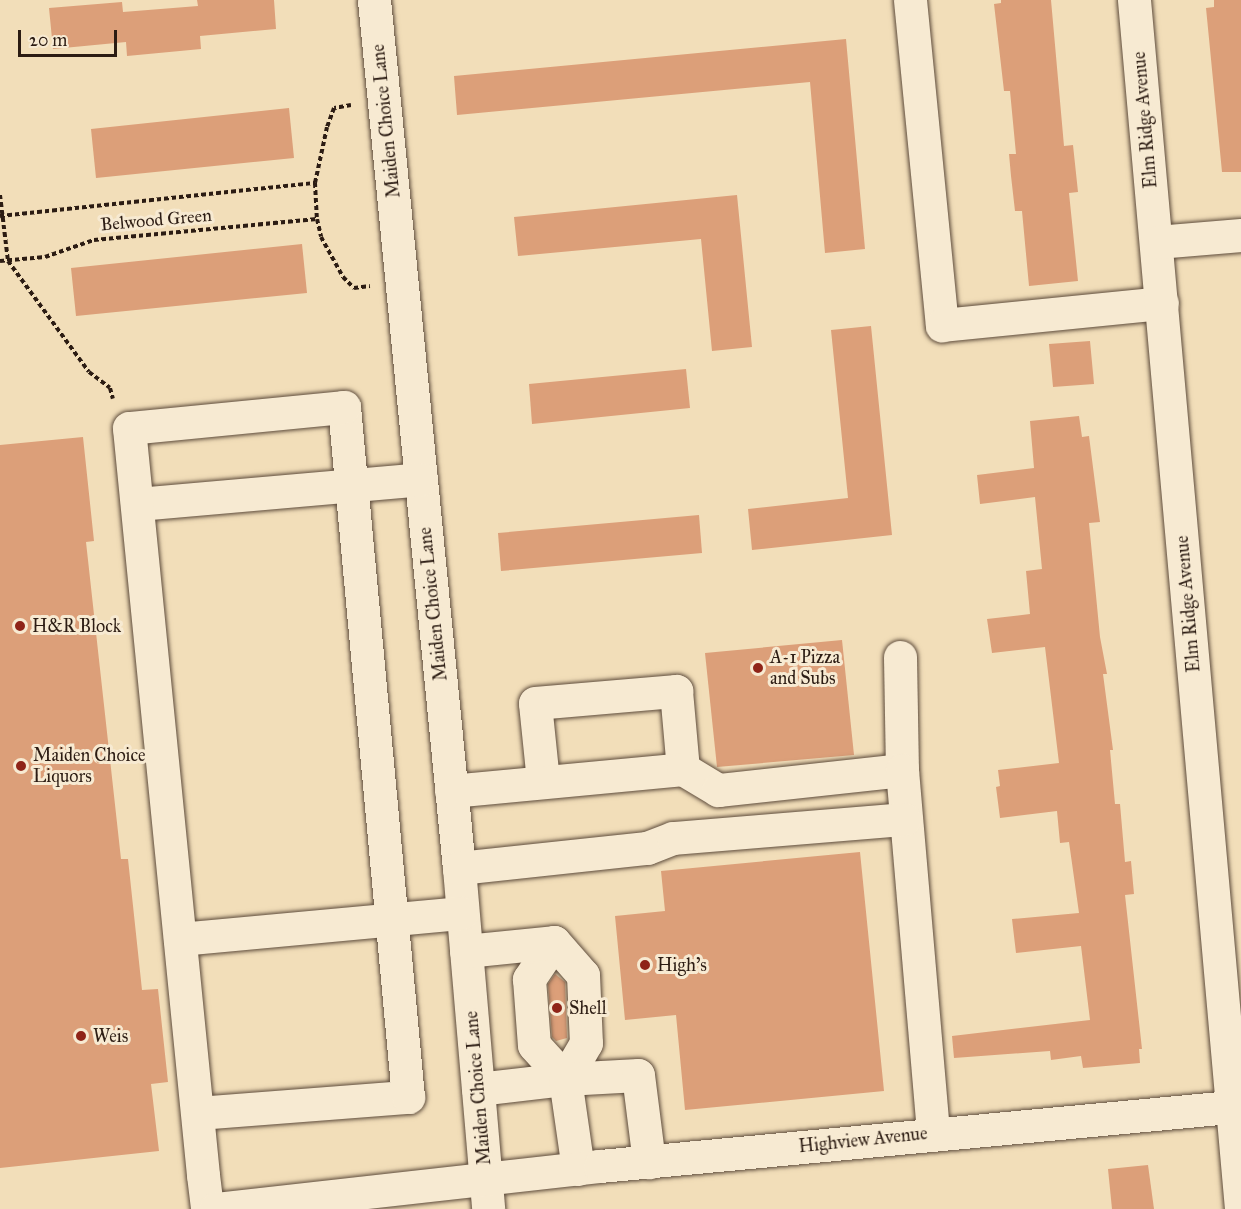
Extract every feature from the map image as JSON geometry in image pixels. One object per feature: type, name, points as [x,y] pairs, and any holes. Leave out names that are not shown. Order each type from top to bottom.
[{"type":"street","name":"Maiden Choice Lane","points":[[374,0],[459,868],[487,1195]]},
{"type":"street","points":[[910,0],[942,325],[1162,303]]},
{"type":"street","name":"Elm Ridge Avenue","points":[[1134,0],[1236,1106],[1241,1209]]},
{"type":"street","points":[[1157,242],[1241,236]]},
{"type":"street","points":[[198,1113],[408,1097],[344,406],[129,428],[207,1209]]},
{"type":"street","points":[[137,504],[421,479]]},
{"type":"street","points":[[900,657],[904,819],[933,1133]]},
{"type":"street","points":[[543,781],[535,703],[676,692],[683,769]]},
{"type":"street","points":[[451,791],[683,769],[718,790],[902,770]]},
{"type":"street","points":[[459,868],[647,848],[673,838],[904,819]]},
{"type":"street","points":[[180,939],[462,913]]},
{"type":"street","points":[[466,951],[554,942]]},
{"type":"street","points":[[554,942],[529,979],[534,1045],[565,1079],[578,1169]]},
{"type":"street","points":[[554,942],[583,975],[586,1043],[565,1079]]},
{"type":"street","points":[[478,1089],[565,1079],[638,1075],[650,1162]]},
{"type":"street","name":"Highview Avenue","points":[[215,1209],[487,1195],[578,1169],[933,1133],[1236,1106]]},
{"type":"path","points":[[384,101],[334,108],[327,127],[315,183],[317,219],[321,237],[330,255],[343,277],[354,288],[402,281]]},
{"type":"path","name":"Belwood Green","points":[[2,215],[315,183]]},
{"type":"path","points":[[0,195],[8,261],[89,372],[110,388],[114,405]]},
{"type":"path","name":"Belwood Green","points":[[0,261],[45,257],[94,240],[317,219]]},
{"type":"building","points":[[197,0],[274,0],[276,29],[200,36],[201,49],[127,56],[126,42],[53,49],[49,8],[122,2],[123,12],[198,6]]},
{"type":"building","points":[[1001,0],[1051,0],[1064,146],[1073,145],[1078,192],[1069,193],[1078,281],[1029,286],[1022,211],[1015,211],[1011,176],[1009,154],[1016,154],[1010,91],[1004,91],[994,4],[1001,3]]},
{"type":"building","points":[[1214,0],[1241,0],[1241,172],[1222,172],[1206,8],[1214,7]]},
{"type":"building","points":[[846,39],[865,249],[825,253],[810,82],[457,115],[454,76]]},
{"type":"building","points":[[289,108],[294,158],[96,178],[91,129]]},
{"type":"building","points":[[737,195],[752,347],[712,351],[701,239],[518,256],[514,217]]},
{"type":"building","points":[[302,244],[307,293],[76,316],[71,268]]},
{"type":"building","points":[[871,326],[892,535],[752,550],[748,509],[848,498],[831,330]]},
{"type":"building","points":[[1090,341],[1094,384],[1053,387],[1049,344]]},
{"type":"building","points":[[686,369],[690,408],[532,424],[529,384]]},
{"type":"building","points":[[1079,416],[1082,437],[1089,436],[1100,522],[1089,523],[1100,637],[1107,674],[1103,674],[1113,750],[1110,750],[1115,804],[1120,804],[1125,862],[1131,861],[1134,894],[1125,895],[1142,1049],[1139,1049],[1140,1063],[1083,1068],[1081,1056],[1051,1060],[1050,1051],[954,1058],[952,1036],[1090,1020],[1081,946],[1016,953],[1012,919],[1079,913],[1069,842],[1060,843],[1057,811],[1000,818],[996,787],[1000,786],[998,770],[1059,763],[1045,647],[992,653],[987,619],[1030,614],[1026,571],[1042,569],[1035,497],[980,504],[977,475],[1034,468],[1030,421]]},
{"type":"building","points":[[83,437],[94,541],[86,542],[121,859],[128,859],[142,990],[158,989],[168,1082],[151,1084],[159,1151],[0,1168],[0,445]]},
{"type":"building","points":[[699,515],[702,553],[501,571],[498,533]]},
{"type":"building","points":[[842,640],[854,755],[717,767],[705,653]]},
{"type":"building","points":[[860,852],[884,1091],[685,1110],[676,1015],[625,1020],[615,916],[665,911],[661,871]]},
{"type":"building","points":[[555,974],[565,982],[567,1038],[556,1041],[552,1037],[548,984]]},
{"type":"building","points":[[1148,1165],[1154,1209],[1112,1209],[1108,1169]]},
{"type":"place","name":"H&R Block","points":[[20,626]]},
{"type":"place","name":"A-1 Pizza and Subs","points":[[758,668]]},
{"type":"place","name":"Maiden Choice Liquors","points":[[21,766]]},
{"type":"place","name":"High's","points":[[645,965]]},
{"type":"place","name":"Shell","points":[[557,1008]]},
{"type":"place","name":"Weis","points":[[81,1036]]}]
